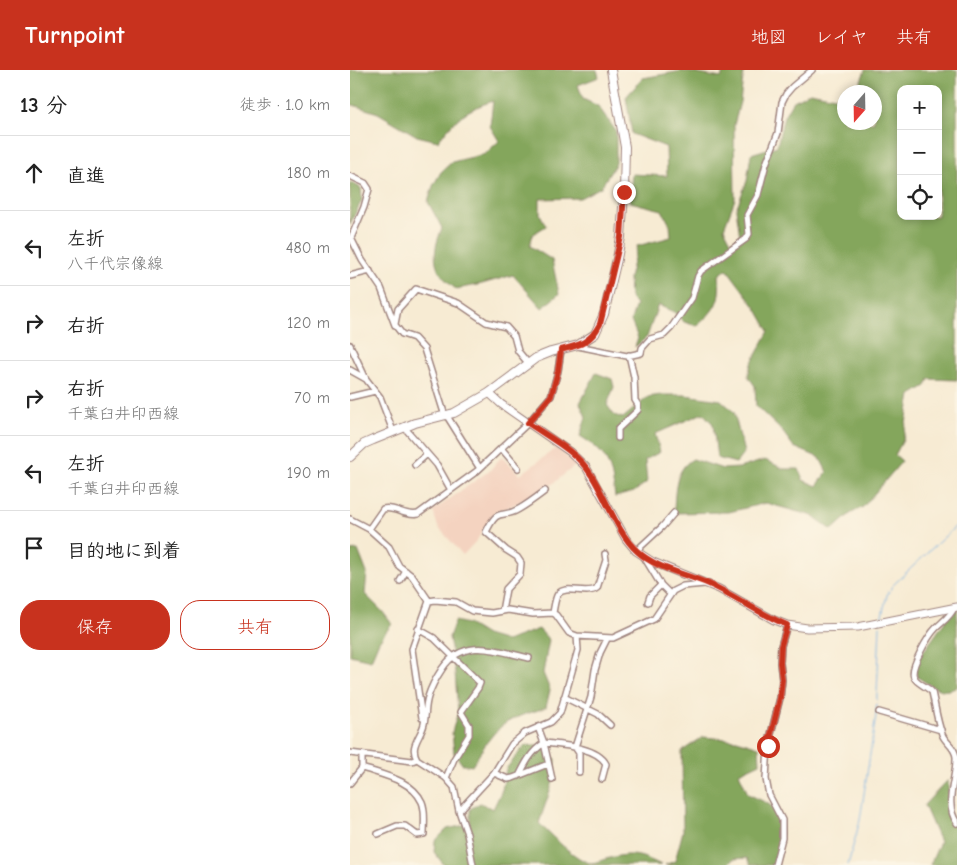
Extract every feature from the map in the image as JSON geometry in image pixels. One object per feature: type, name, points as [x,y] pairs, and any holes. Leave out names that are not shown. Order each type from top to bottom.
[{"type":"main road","points":[[350,457],[364,444],[393,431],[446,416],[466,407],[542,355],[578,346],[592,338],[600,324],[621,237],[625,148],[611,70]]},
{"type":"main road","points":[[489,393],[493,398],[570,452],[586,466],[626,539],[636,551],[644,557],[708,583],[774,620],[787,625],[815,628],[858,627],[956,608]]},
{"type":"street","points":[[578,346],[629,355],[641,353],[642,348],[650,339],[667,332],[692,298],[701,271],[746,239],[749,234],[747,215],[758,195],[766,164],[778,133],[782,102],[792,87],[812,70]]},
{"type":"street","points":[[350,176],[365,183],[369,189],[364,207],[351,238],[362,260],[381,288],[394,325],[402,334],[414,338],[424,349],[446,416],[480,467]]},
{"type":"street","points":[[350,276],[370,271]]},
{"type":"street","points":[[394,325],[398,309],[416,288],[458,303],[486,322],[506,327],[514,336],[518,351],[528,363]]},
{"type":"street","points":[[350,345],[366,379],[380,398],[393,431]]},
{"type":"street","points":[[369,529],[383,509],[391,508],[407,515],[418,514],[477,471],[528,423],[551,396],[558,371],[561,350]]},
{"type":"street","points":[[618,438],[618,430],[638,410],[629,355]]},
{"type":"street","points":[[350,370],[366,379]]},
{"type":"street","points":[[350,397],[375,392]]},
{"type":"street","points":[[404,427],[438,465],[451,490]]},
{"type":"street","points":[[501,448],[518,468]]},
{"type":"street","points":[[415,466],[427,454]]},
{"type":"street","points":[[502,611],[506,589],[520,574],[522,567],[518,557],[506,550],[486,532],[492,520],[498,514],[503,512],[510,514],[519,510],[545,491]]},
{"type":"street","points":[[636,551],[674,513]]},
{"type":"street","points":[[350,519],[369,529],[389,547],[397,563],[418,583],[430,600]]},
{"type":"street","points":[[553,613],[559,592],[567,590],[590,591],[597,588],[606,560],[605,554]]},
{"type":"street","points":[[644,557],[661,585],[670,594]]},
{"type":"street","points":[[400,581],[406,571]]},
{"type":"street","points":[[430,600],[456,602],[472,611],[492,613],[508,610],[533,614],[553,613],[569,633],[578,636],[607,638],[618,637],[654,619],[670,594],[683,586],[708,583]]},
{"type":"street","points":[[648,602],[650,596],[661,585]]},
{"type":"street","points":[[424,726],[417,679],[412,660],[412,648],[430,600]]},
{"type":"street","points":[[956,608],[932,632],[912,672],[914,678],[932,692],[943,737],[952,745],[956,756],[952,788],[952,814],[957,822]]},
{"type":"street","points":[[775,865],[782,838],[782,820],[768,795],[766,780],[768,746],[780,698],[782,680],[781,646],[787,625]]},
{"type":"street","points":[[418,629],[434,638],[480,684],[462,709],[462,715],[470,729],[470,735],[458,752],[446,778]]},
{"type":"street","points":[[459,811],[494,773],[512,744],[525,733],[556,718],[560,713],[578,650],[578,636]]},
{"type":"street","points":[[579,772],[579,753],[575,747],[590,697],[595,670],[607,638]]},
{"type":"street","points":[[473,865],[467,834],[459,811],[454,787],[446,778],[417,759],[413,748],[424,726],[428,696],[437,677],[453,655],[475,648],[529,658]]},
{"type":"street","points":[[564,697],[598,714],[610,725]]},
{"type":"street","points":[[879,712],[941,730]]},
{"type":"street","points":[[538,727],[544,743],[552,779]]},
{"type":"street","points":[[519,776],[532,752],[544,743],[575,747],[592,752],[604,760],[605,770],[602,780]]},
{"type":"street","points":[[350,753],[412,761],[417,759]]},
{"type":"street","points":[[350,783],[362,768],[362,755]]},
{"type":"street","points":[[494,773],[508,778],[519,776],[548,764]]},
{"type":"street","points":[[362,768],[412,788],[423,803],[424,834],[417,835],[405,826],[397,826],[378,834]]},
{"type":"shaded area","points":[[556,448],[576,465],[546,489],[507,508],[495,511],[477,540],[463,555],[438,527],[433,511],[490,470],[502,456],[520,475]]},
{"type":"green space","points":[[350,70],[597,70],[599,77],[578,85],[583,99],[598,106],[616,131],[616,163],[601,187],[580,198],[540,199],[540,214],[546,226],[533,234],[530,246],[552,260],[559,294],[542,308],[513,275],[456,289],[442,276],[438,269],[435,254],[442,228],[428,202],[433,186],[441,172],[452,162],[485,154],[499,141],[490,126],[493,101],[475,108],[462,116],[450,126],[438,141],[417,136],[378,113],[350,104]]},
{"type":"green space","points":[[724,70],[744,70],[740,102],[734,125],[735,199],[724,228],[731,242],[740,236],[736,209],[747,181],[751,154],[777,146],[784,116],[792,102],[810,92],[837,96],[837,130],[882,130],[882,85],[859,85],[865,70],[957,70],[957,380],[929,379],[926,386],[911,395],[903,440],[895,455],[902,461],[863,507],[850,514],[832,530],[813,516],[766,503],[729,512],[674,513],[675,490],[679,475],[687,463],[693,459],[723,469],[739,468],[765,460],[784,469],[799,469],[803,480],[817,486],[827,472],[820,458],[794,447],[782,431],[756,406],[755,386],[748,376],[751,364],[769,331],[756,308],[727,269],[719,275],[719,291],[716,304],[697,326],[684,322],[674,312],[658,305],[647,337],[635,347],[638,338],[631,321],[636,304],[630,298],[629,278],[637,246],[671,237],[670,225],[662,210],[630,202],[632,174],[667,176],[666,147],[632,134],[626,97],[643,78],[682,71],[721,78]]},
{"type":"green space","points":[[350,182],[361,188],[362,200],[350,224]]},
{"type":"green space","points":[[596,373],[612,379],[614,387],[607,405],[614,415],[623,418],[648,397],[685,395],[721,400],[734,412],[744,453],[736,463],[717,458],[713,424],[703,413],[655,434],[660,452],[645,460],[647,482],[634,492],[615,497],[612,476],[607,461],[590,442],[580,436],[586,417],[580,403]]},
{"type":"green space","points":[[358,550],[367,573],[365,594],[392,624],[379,641],[371,660],[350,655],[350,551]]},
{"type":"green space","points":[[957,609],[957,687],[941,690],[917,677],[914,665],[946,620]]},
{"type":"green space","points":[[455,621],[468,624],[486,635],[506,641],[539,629],[549,640],[543,673],[550,690],[546,707],[506,723],[494,733],[472,766],[462,764],[454,753],[452,732],[458,712],[455,672],[449,637]]},
{"type":"green space","points":[[703,737],[737,740],[759,747],[760,763],[739,773],[748,794],[767,803],[779,812],[781,834],[776,865],[750,865],[747,858],[733,859],[727,865],[665,865],[675,861],[683,831],[682,751]]},
{"type":"green space","points":[[525,745],[538,746],[556,759],[553,782],[539,823],[556,840],[571,853],[591,863],[618,856],[631,855],[648,859],[661,865],[444,865],[434,852],[435,841],[447,829],[470,824],[470,809],[480,803],[493,809],[502,790],[506,769]]},
{"type":"green space","points":[[948,780],[949,814],[957,825],[957,865],[930,865],[940,842],[924,805]]},
{"type":"waterway","points":[[881,620],[887,595],[892,586],[957,525]]},
{"type":"waterway","points":[[848,865],[860,820],[876,715],[880,626]]},
{"type":"route","points":[[624,192],[621,237],[617,259],[600,324],[595,334],[588,340],[578,346],[561,350],[558,371],[551,396],[528,423],[570,452],[586,466],[626,539],[636,551],[653,562],[708,583],[774,620],[787,625],[781,646],[782,680],[780,698],[768,746]]}]
